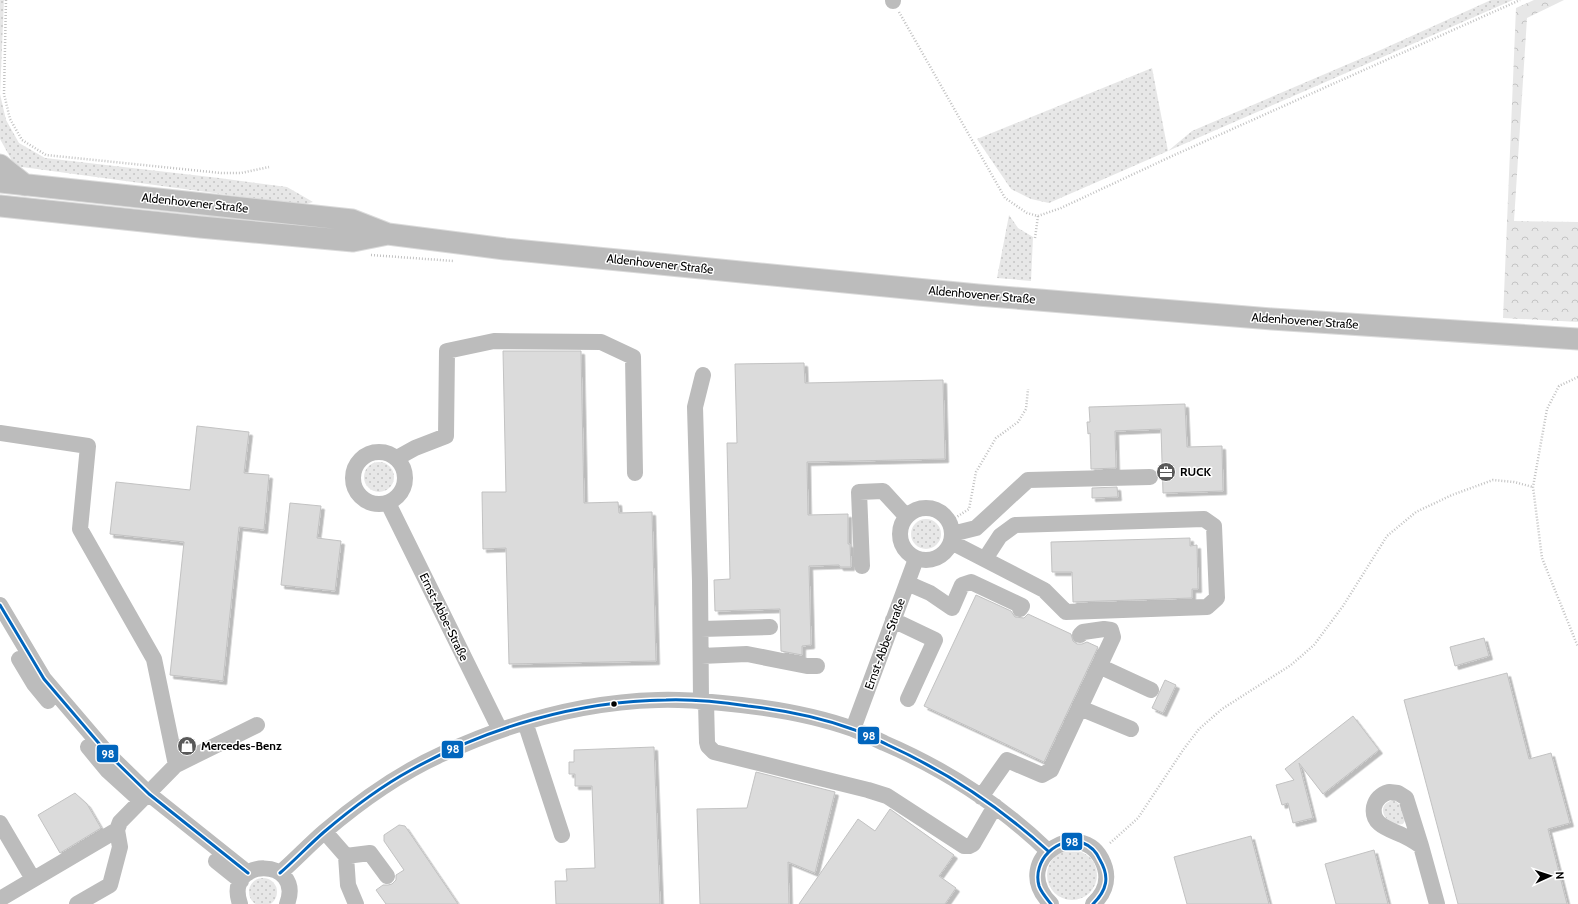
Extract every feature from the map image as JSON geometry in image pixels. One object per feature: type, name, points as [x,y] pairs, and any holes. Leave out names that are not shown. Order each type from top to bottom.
[{"type":"main road","points":[[0,165],[25,185]]},
{"type":"main road","name":"Aldenhovener Straße","points":[[0,182],[352,220],[388,234],[505,249],[986,296],[1272,319],[1578,339]]},
{"type":"main road","name":"Aldenhovener Straße","points":[[0,206],[200,227],[353,240],[388,234]]},
{"type":"street","points":[[397,458],[415,448],[446,436],[447,351],[494,341],[601,342],[633,357],[635,472]]},
{"type":"street","points":[[703,375],[695,407],[701,656],[708,746],[714,752],[887,796],[964,846],[973,844],[995,806]]},
{"type":"street","points":[[0,433],[88,446],[80,530],[154,659],[176,765]]},
{"type":"street","points":[[382,451],[390,453],[397,458],[403,465],[406,474],[402,491],[396,498],[388,503],[380,504],[371,503],[360,496],[354,485],[353,477],[354,468],[362,458],[373,452],[382,451]]},
{"type":"street","points":[[951,533],[976,528],[1028,480],[1150,477]]},
{"type":"street","points":[[862,566],[860,492],[883,491],[906,516]]},
{"type":"street","name":"Ernst-Abbe-Straße","points":[[388,503],[500,730]]},
{"type":"street","points":[[951,533],[947,550],[941,556],[933,560],[916,559],[909,554],[900,540],[900,532],[906,516],[921,508],[937,510],[944,515],[951,533],[985,559],[1044,590],[1066,612],[1207,607],[1217,598],[1214,526],[1204,519],[1015,525],[1000,536],[985,559]]},
{"type":"street","name":"Ernst-Abbe-Straße","points":[[853,729],[916,559]]},
{"type":"street","points":[[907,583],[930,593],[952,608],[962,585],[971,582],[1022,606],[1020,610]]},
{"type":"street","points":[[0,605],[44,679],[145,798]]},
{"type":"street","points":[[893,620],[935,640],[908,699]]},
{"type":"street","points":[[0,626],[34,684],[107,770],[145,798],[244,877]]},
{"type":"street","points":[[701,629],[770,627]]},
{"type":"street","points":[[981,797],[1007,760],[1042,775],[1051,770],[1113,637],[1111,630],[1104,629],[1083,632],[1080,635]]},
{"type":"street","points":[[701,656],[747,654],[806,666],[817,666]]},
{"type":"street","points":[[1099,666],[1151,690]]},
{"type":"street","points":[[280,873],[325,832],[368,797],[441,754],[500,730],[525,722],[588,708],[658,700],[704,702],[765,708],[803,715],[853,729],[928,763],[995,806],[1026,830],[1048,851]]},
{"type":"street","points":[[1080,708],[1131,729]]},
{"type":"street","points":[[525,722],[562,835]]},
{"type":"street","points":[[76,904],[110,885],[120,847],[117,830],[120,822],[176,765],[257,724]]},
{"type":"street","points":[[0,822],[33,879]]},
{"type":"street","points":[[0,899],[117,830]]},
{"type":"street","points":[[325,832],[346,856],[348,885],[356,904]]},
{"type":"street","points":[[1051,904],[1044,897],[1039,888],[1038,878],[1040,864],[1048,851],[1057,845],[1067,842],[1078,842],[1088,846],[1096,852],[1102,860],[1106,870],[1106,881],[1103,891],[1093,904]]},
{"type":"street","points":[[1421,846],[1437,904]]},
{"type":"street","points":[[346,856],[370,853],[387,876]]},
{"type":"street","points":[[240,904],[238,890],[244,877],[261,867],[269,868],[280,873],[286,880],[290,895],[287,904]]},
{"type":"path","points":[[6,0],[4,94],[10,120],[22,140],[46,155],[221,173],[241,173],[269,167]]},
{"type":"path","points":[[893,1],[1005,198],[1027,213],[1038,216],[1061,208],[1170,157],[1520,0]]},
{"type":"path","points":[[1035,238],[1038,216]]},
{"type":"path","points":[[1578,377],[1559,386],[1546,409],[1533,487],[1542,558],[1578,647]]},
{"type":"path","points":[[951,533],[969,509],[976,472],[996,438],[1018,422],[1026,409],[1028,389]]},
{"type":"path","points":[[1110,843],[1138,818],[1183,750],[1199,729],[1222,709],[1291,665],[1314,645],[1342,606],[1387,536],[1416,512],[1452,495],[1494,480],[1514,482],[1533,487]]},
{"type":"green space","points":[[0,0],[4,0],[0,94]]},
{"type":"green space","points":[[1491,0],[1513,0],[1168,151],[1192,131],[1374,53]]},
{"type":"green space","points":[[1534,0],[1564,0],[1527,18],[1514,221],[1578,222],[1578,322],[1503,318],[1516,8]]},
{"type":"green space","points":[[1152,68],[1168,151],[1049,203],[1031,199],[1011,189],[977,139]]},
{"type":"green space","points":[[0,94],[6,120],[19,143],[45,158],[287,187],[313,202],[302,205],[15,166],[0,139]]},
{"type":"green space","points":[[1009,215],[1018,228],[1033,237],[1031,281],[997,278]]},
{"type":"green space","points":[[379,462],[390,466],[394,477],[390,488],[379,492],[368,488],[364,477],[368,466]]},
{"type":"green space","points":[[926,519],[937,523],[941,534],[937,545],[926,549],[915,545],[911,534],[915,523]]},
{"type":"green space","points":[[1393,800],[1400,805],[1403,810],[1406,819],[1403,824],[1392,823],[1384,816],[1384,807],[1387,803]]},
{"type":"green space","points":[[1077,850],[1082,851],[1090,857],[1096,865],[1096,885],[1090,893],[1082,899],[1067,900],[1062,899],[1054,893],[1048,885],[1047,870],[1048,865],[1054,857],[1062,851]]},
{"type":"green space","points":[[263,878],[273,882],[277,892],[273,902],[263,906],[253,902],[249,892],[253,882]]},
{"type":"building","points":[[503,351],[581,351],[584,503],[618,502],[619,513],[652,512],[656,661],[509,664],[506,548],[483,549],[482,492],[506,492]]},
{"type":"building","points":[[804,363],[805,383],[943,380],[945,459],[807,462],[808,515],[848,514],[848,544],[850,544],[851,567],[840,567],[839,565],[809,566],[811,645],[802,646],[802,655],[781,651],[780,609],[715,611],[714,580],[730,579],[727,443],[737,443],[735,364]]},
{"type":"building","points":[[1185,404],[1187,447],[1222,446],[1223,491],[1163,493],[1161,429],[1115,431],[1116,468],[1091,469],[1090,433],[1088,434],[1087,422],[1090,422],[1089,407]]},
{"type":"building","points":[[197,426],[249,432],[244,473],[269,475],[264,530],[239,527],[223,681],[170,675],[184,542],[110,534],[116,482],[190,490]]},
{"type":"building","points":[[1117,487],[1118,497],[1092,498],[1092,488]]},
{"type":"building","points":[[290,503],[321,506],[317,538],[341,541],[335,591],[281,585]]},
{"type":"building","points":[[1190,538],[1190,546],[1197,545],[1198,589],[1192,589],[1192,598],[1073,602],[1072,572],[1052,572],[1051,542]]},
{"type":"building","points":[[976,595],[1011,611],[1015,617],[1024,618],[1028,614],[1071,634],[1073,641],[1077,644],[1087,642],[1098,647],[1044,762],[924,706]]},
{"type":"building","points":[[1484,638],[1489,656],[1455,666],[1450,647]]},
{"type":"building","points":[[1507,673],[1529,759],[1551,753],[1570,823],[1548,829],[1567,904],[1458,904],[1404,700]]},
{"type":"building","points":[[1165,680],[1176,685],[1163,713],[1152,708]]},
{"type":"building","points":[[1353,716],[1379,750],[1323,794],[1299,763],[1313,818],[1293,823],[1288,803],[1282,805],[1276,785],[1294,780],[1285,769]]},
{"type":"building","points":[[654,747],[660,904],[556,904],[555,881],[567,881],[566,869],[595,868],[592,786],[575,786],[575,774],[569,774],[569,762],[574,762],[574,750]]},
{"type":"building","points":[[756,772],[835,792],[815,873],[788,862],[789,904],[700,904],[697,809],[747,808]]},
{"type":"building","points":[[75,793],[87,804],[101,828],[60,853],[38,815]]},
{"type":"building","points":[[890,809],[954,855],[939,876],[956,888],[945,904],[799,904],[858,819],[875,831]]},
{"type":"building","points":[[399,825],[405,826],[458,904],[386,904],[376,890],[383,885],[392,884],[396,880],[396,875],[404,870],[384,841],[384,835]]},
{"type":"building","points":[[1251,836],[1269,904],[1187,904],[1174,857]]},
{"type":"building","points":[[1374,850],[1388,904],[1336,904],[1325,864]]},
{"type":"transit line","name":"98","points":[[0,605],[44,679],[108,754],[149,794],[248,873]]},
{"type":"transit line","name":"98","points":[[280,873],[324,832],[366,799],[411,770],[471,741],[502,729],[567,711],[600,705],[666,700],[728,703],[801,714],[861,732],[952,779],[992,805],[1048,851]]},
{"type":"transit line","name":"98","points":[[1051,904],[1039,886],[1039,868],[1043,859],[1056,846],[1073,842],[1083,843],[1089,846],[1099,857],[1105,872],[1106,883],[1098,899],[1093,904]]},
{"type":"place","name":"RUCK","points":[[1166,472]]},
{"type":"place","name":"Mercedes-Benz","points":[[187,746]]}]
